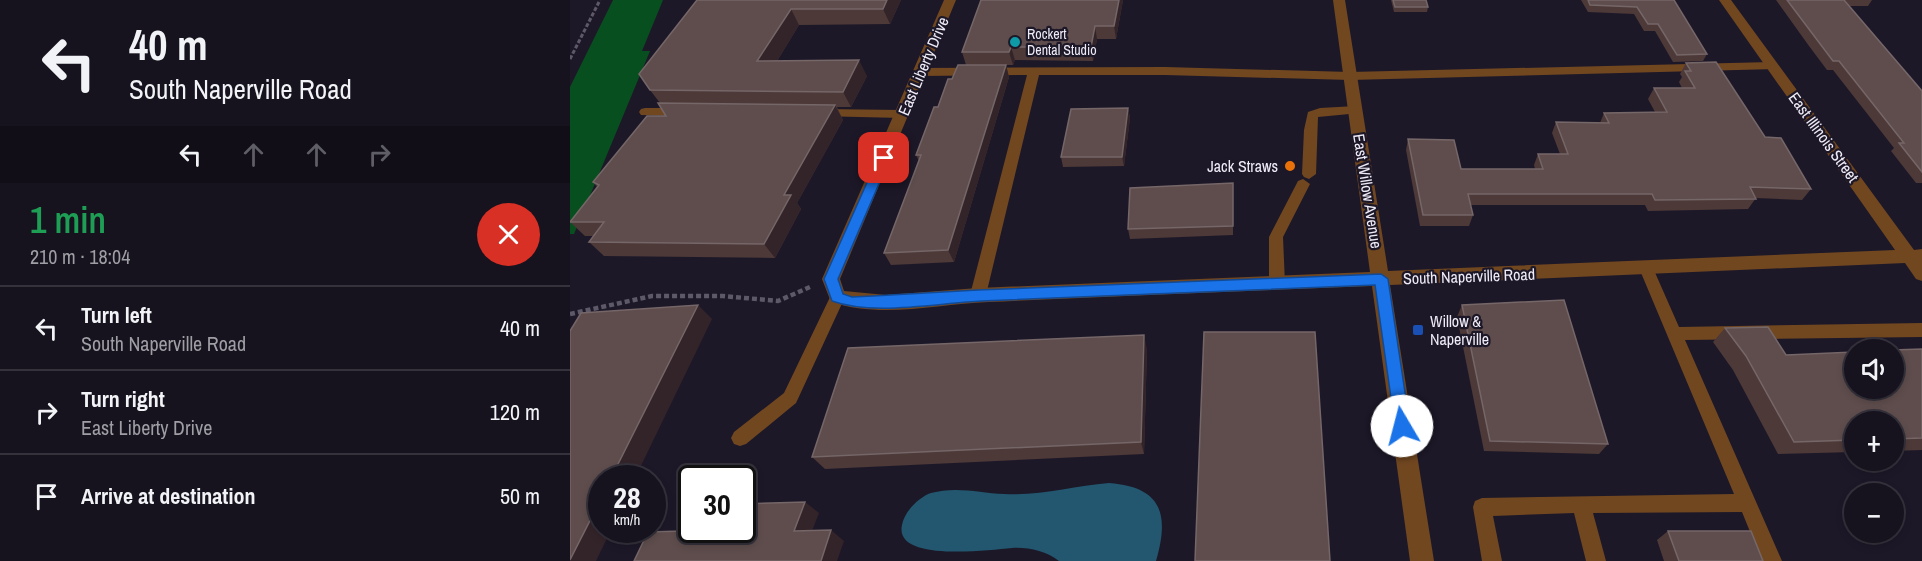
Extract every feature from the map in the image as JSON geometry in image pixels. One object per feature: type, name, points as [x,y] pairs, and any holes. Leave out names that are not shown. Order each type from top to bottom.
[{"type":"street","name":"East Liberty Drive","points":[[831,279],[950,0]]},
{"type":"street","name":"East Willow Avenue","points":[[1339,0],[1422,561]]},
{"type":"street","name":"East Illinois Street","points":[[1725,0],[1916,256],[1922,274]]},
{"type":"street","name":"South Naperville Road","points":[[837,297],[852,303],[978,295],[1916,256]]},
{"type":"street","points":[[831,279],[837,297]]},
{"type":"lane","points":[[920,72],[1165,71],[1350,76],[1772,66]]},
{"type":"lane","points":[[978,295],[1034,72]]},
{"type":"lane","points":[[1277,284],[1276,237],[1306,179],[1311,163],[1309,127],[1312,115],[1320,112],[1356,110]]},
{"type":"lane","points":[[645,112],[693,112]]},
{"type":"lane","points":[[811,113],[903,114]]},
{"type":"lane","points":[[1646,268],[1772,561]]},
{"type":"lane","points":[[740,438],[790,398],[837,297]]},
{"type":"lane","points":[[1674,334],[1922,330]]},
{"type":"lane","points":[[1492,561],[1482,507],[1747,503]]},
{"type":"lane","points":[[1581,504],[1596,561]]},
{"type":"path","points":[[570,58],[600,0]]},
{"type":"path","points":[[570,314],[652,296],[723,296],[778,301],[831,279]]},
{"type":"green space","points":[[613,0],[663,0],[642,51],[650,51],[574,234],[570,234],[570,87]]},
{"type":"water","points":[[1109,483],[1140,490],[1157,506],[1162,529],[1156,561],[1059,561],[1043,552],[1018,548],[942,551],[911,544],[903,536],[903,520],[909,510],[917,501],[931,493],[959,490],[1030,494]]},
{"type":"building","points":[[697,0],[887,0],[883,9],[791,9],[757,61],[859,60],[843,92],[650,90],[639,74]]},
{"type":"building","points":[[981,0],[1119,0],[1114,26],[1095,26],[1091,47],[1011,47],[1009,52],[962,52]]},
{"type":"building","points":[[1393,0],[1426,0],[1428,7],[1395,7]]},
{"type":"building","points":[[1588,0],[1674,0],[1707,54],[1677,55],[1658,24],[1648,24],[1637,7],[1590,5]]},
{"type":"building","points":[[1787,0],[1844,0],[1922,91],[1922,172],[1899,143],[1904,143],[1839,61],[1833,61]]},
{"type":"building","points":[[1716,62],[1765,137],[1781,138],[1811,189],[1750,187],[1756,199],[1655,200],[1652,194],[1468,194],[1473,215],[1423,215],[1408,139],[1454,140],[1461,169],[1543,169],[1538,154],[1568,154],[1556,122],[1609,123],[1604,113],[1667,112],[1654,88],[1695,88],[1685,71],[1691,71],[1686,63]]},
{"type":"building","points":[[958,65],[1006,65],[948,250],[884,253],[921,155],[916,155],[934,107],[938,107],[948,79],[952,79]]},
{"type":"building","points":[[658,103],[835,105],[784,195],[791,195],[764,244],[589,242],[604,222],[570,222],[599,185],[593,182],[647,116],[666,116]]},
{"type":"building","points":[[1128,108],[1122,157],[1061,157],[1071,109]]},
{"type":"building","points":[[1233,183],[1233,226],[1128,229],[1130,188]]},
{"type":"building","points":[[1564,300],[1608,444],[1490,441],[1462,305]]},
{"type":"building","points":[[698,305],[618,465],[588,465],[588,525],[570,560],[570,331],[581,313]]},
{"type":"building","points":[[1768,327],[1786,355],[1844,352],[1844,399],[1904,399],[1904,350],[1922,349],[1922,438],[1904,439],[1904,411],[1844,411],[1844,440],[1794,442],[1746,356],[1725,328]]},
{"type":"building","points":[[1204,332],[1315,332],[1330,561],[1195,561]]},
{"type":"building","points":[[1144,335],[1141,442],[812,457],[848,348]]},
{"type":"building","points":[[805,502],[794,531],[831,530],[821,561],[634,561],[643,543],[666,543],[666,531],[678,531],[678,543],[756,543],[756,504]]},
{"type":"building","points":[[1668,531],[1751,531],[1763,561],[1679,561]]},
{"type":"place","name":"Rockert Dental Studio","points":[[1015,42]]},
{"type":"place","name":"Jack Straws","points":[[1290,166]]},
{"type":"place","name":"Willow & Naperville","points":[[1418,330]]},
{"type":"route","points":[[884,158],[831,279],[837,297],[852,303],[978,295],[1381,279],[1402,426]]}]
